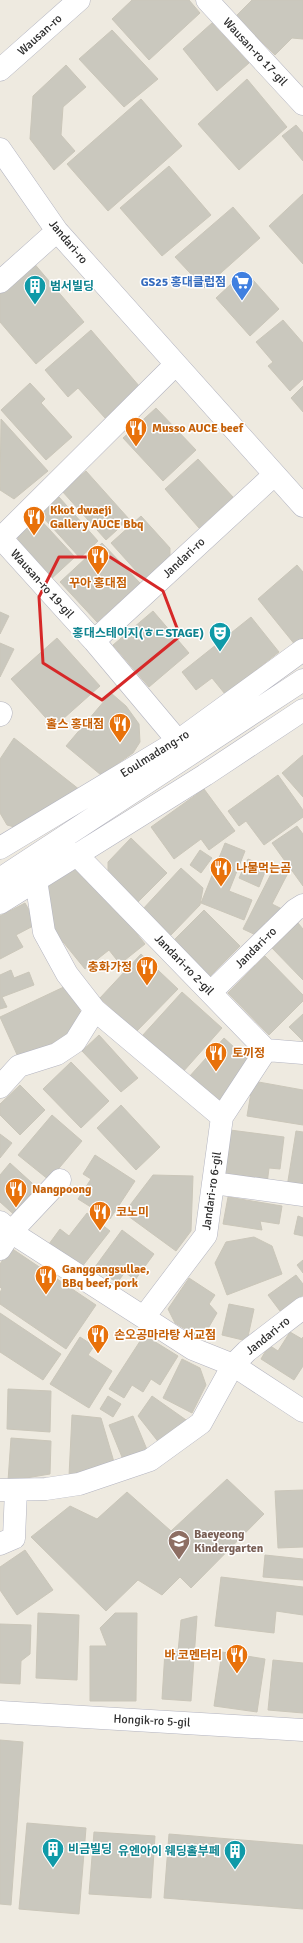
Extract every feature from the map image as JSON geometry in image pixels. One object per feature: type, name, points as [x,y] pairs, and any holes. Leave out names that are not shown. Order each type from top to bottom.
[{"type":"street","name":"Wausan-ro","points":[[0,70],[79,0]]},
{"type":"street","name":"Wausan-ro 17-gil","points":[[207,0],[303,104]]},
{"type":"street","name":"Jandari-ro","points":[[0,149],[57,232],[303,506]]},
{"type":"street","points":[[0,282],[57,232]]},
{"type":"street","points":[[0,537],[176,364]]},
{"type":"street","name":"Jandari-ro","points":[[94,641],[274,475]]},
{"type":"street","name":"Wausan-ro 19-gil","points":[[0,537],[94,641],[178,741]]},
{"type":"street","name":"Eoulmadang-ro","points":[[0,848],[178,741],[303,650]]},
{"type":"street","points":[[0,879],[303,680]]},
{"type":"street","points":[[0,903],[204,775],[303,710]]},
{"type":"street","name":"Jandari-ro 2-gil","points":[[76,854],[266,1050]]},
{"type":"street","points":[[36,880],[44,932],[67,974],[95,1010],[222,1118]]},
{"type":"street","name":"Jandari-ro","points":[[211,992],[294,910],[303,905]]},
{"type":"street","points":[[0,1087],[19,1066],[57,1054],[75,1042],[95,1010]]},
{"type":"street","points":[[266,1050],[303,1053]]},
{"type":"street","name":"Jandari-ro 6-gil","points":[[144,1317],[206,1236],[222,1118],[266,1050]]},
{"type":"street","points":[[60,1180],[4,1234],[144,1317],[193,1349],[233,1365],[303,1411]]},
{"type":"street","points":[[213,1184],[303,1195]]},
{"type":"street","name":"Jandari-ro","points":[[8,1490],[46,1489],[78,1484],[150,1460],[201,1423],[233,1365],[247,1351],[303,1308]]},
{"type":"street","points":[[0,1544],[14,1538],[8,1490]]},
{"type":"street","name":"Hongik-ro 5-gil","points":[[0,1712],[303,1730]]},
{"type":"highlighted area","points":[[59,557],[110,557],[163,591],[180,636],[136,674],[102,700],[43,663],[39,597]]},
{"type":"building","points":[[132,0],[189,0],[200,13],[149,60],[112,19]]},
{"type":"building","points":[[252,0],[303,0],[303,39],[292,38],[275,55],[236,16]]},
{"type":"building","points":[[212,23],[249,63],[217,91],[183,49]]},
{"type":"building","points":[[112,30],[158,79],[124,107],[79,59]]},
{"type":"building","points":[[66,65],[86,87],[63,107],[61,135],[75,151],[54,170],[30,139],[33,96]]},
{"type":"building","points":[[247,79],[287,127],[239,170],[198,124]]},
{"type":"building","points":[[141,99],[182,146],[108,211],[67,164]]},
{"type":"building","points":[[296,125],[303,133],[303,161],[282,136]]},
{"type":"building","points":[[169,166],[211,215],[162,256],[120,208]]},
{"type":"building","points":[[303,194],[303,264],[269,226]]},
{"type":"building","points":[[233,207],[260,238],[204,288],[175,257]]},
{"type":"building","name":"범서빌딩","points":[[32,261],[84,322],[36,364],[0,322],[0,289]]},
{"type":"building","points":[[245,271],[279,309],[250,336],[216,298]]},
{"type":"building","points":[[283,320],[303,343],[303,379],[290,391],[268,366],[273,362],[256,342]]},
{"type":"building","points":[[91,330],[140,387],[105,418],[78,388],[68,397],[45,370]]},
{"type":"building","points":[[30,383],[45,399],[41,403],[72,437],[46,460],[1,410]]},
{"type":"building","points":[[303,386],[303,412],[291,398]]},
{"type":"building","points":[[156,408],[196,450],[163,481],[123,438]]},
{"type":"building","points":[[1,419],[48,471],[14,499],[0,490]]},
{"type":"building","points":[[198,459],[233,497],[199,528],[165,489]]},
{"type":"building","points":[[86,471],[129,519],[106,540],[62,491]]},
{"type":"building","points":[[59,497],[98,541],[80,558],[41,515]]},
{"type":"building","points":[[36,515],[75,557],[50,580],[17,545],[19,530]]},
{"type":"building","points":[[141,516],[170,548],[170,560],[146,582],[111,543]]},
{"type":"building","points":[[102,543],[140,583],[97,622],[60,582]]},
{"type":"building","points":[[297,565],[303,572],[303,640],[296,646],[258,599]]},
{"type":"building","points":[[153,611],[189,653],[149,687],[113,645]]},
{"type":"building","points":[[0,612],[9,616],[0,634]]},
{"type":"building","points":[[251,617],[279,652],[225,694],[212,678],[196,690],[182,672]]},
{"type":"building","points":[[57,638],[100,686],[54,727],[11,679]]},
{"type":"building","points":[[0,643],[14,649],[0,677]]},
{"type":"building","points":[[111,693],[126,706],[139,724],[140,742],[133,753],[101,775],[66,746]]},
{"type":"building","points":[[14,738],[80,790],[18,828],[7,825],[0,813],[0,759]]},
{"type":"building","points":[[303,755],[303,797],[282,773]]},
{"type":"building","points":[[278,775],[303,810],[303,817],[264,845],[246,821],[239,826],[228,811]]},
{"type":"building","points":[[204,789],[235,831],[209,850],[201,839],[174,859],[151,827]]},
{"type":"building","points":[[297,826],[303,834],[303,886],[272,843]]},
{"type":"building","points":[[131,838],[167,873],[136,904],[108,876],[108,862]]},
{"type":"building","points":[[225,843],[245,851],[229,891],[252,900],[244,920],[201,903]]},
{"type":"building","points":[[200,850],[212,858],[201,873],[190,865]]},
{"type":"building","points":[[248,859],[267,867],[259,887],[239,878]]},
{"type":"building","points":[[275,866],[288,873],[272,904],[282,909],[273,925],[266,921],[258,936],[243,929]]},
{"type":"building","points":[[73,867],[93,879],[145,944],[120,964],[109,950],[85,969],[55,932],[46,882]]},
{"type":"building","points":[[181,868],[203,888],[200,905],[170,936],[142,910]]},
{"type":"building","points":[[25,903],[37,924],[16,935],[23,947],[0,959],[0,916]]},
{"type":"building","points":[[204,910],[240,946],[210,976],[174,940]]},
{"type":"building","points":[[298,923],[303,929],[303,980],[272,948]]},
{"type":"building","points":[[141,954],[178,989],[136,1032],[100,998]]},
{"type":"building","points":[[265,956],[303,995],[303,1001],[269,1035],[228,993]]},
{"type":"building","points":[[11,970],[14,978],[29,972],[34,985],[2,997],[7,1007],[0,1009],[0,975]]},
{"type":"building","points":[[68,985],[83,1017],[70,1035],[19,1059],[0,1017]]},
{"type":"building","points":[[182,992],[222,1028],[182,1073],[142,1036]]},
{"type":"building","points":[[303,1014],[303,1041],[289,1027]]},
{"type":"building","points":[[99,1035],[138,1078],[121,1092],[82,1051]]},
{"type":"building","points":[[224,1038],[247,1059],[219,1103],[189,1077]]},
{"type":"building","points":[[71,1062],[109,1101],[81,1128],[43,1089]]},
{"type":"building","points":[[253,1081],[303,1090],[303,1125],[247,1116]]},
{"type":"building","points":[[20,1085],[45,1110],[20,1135],[0,1115],[0,1104]]},
{"type":"building","points":[[121,1105],[160,1147],[136,1170],[97,1128]]},
{"type":"building","points":[[52,1115],[82,1141],[49,1180],[18,1155]]},
{"type":"building","points":[[230,1130],[284,1137],[280,1169],[269,1168],[267,1184],[224,1178]]},
{"type":"building","points":[[296,1131],[303,1132],[303,1189],[287,1187]]},
{"type":"building","points":[[0,1134],[12,1143],[0,1158]]},
{"type":"building","points":[[95,1155],[135,1181],[110,1219],[78,1199],[91,1179],[83,1174]]},
{"type":"building","points":[[10,1163],[43,1193],[19,1219],[0,1202],[0,1175]]},
{"type":"building","points":[[153,1175],[193,1176],[191,1231],[176,1251],[124,1213]]},
{"type":"building","points":[[228,1197],[282,1206],[279,1224],[260,1221],[262,1230],[223,1224]]},
{"type":"building","points":[[87,1213],[110,1231],[81,1268],[49,1244],[60,1229],[69,1236]]},
{"type":"building","points":[[298,1216],[303,1218],[303,1236],[294,1234]]},
{"type":"building","points":[[122,1230],[154,1254],[135,1280],[125,1272],[117,1283],[95,1267]]},
{"type":"building","points":[[254,1237],[272,1246],[282,1274],[227,1295],[215,1263],[226,1242]]},
{"type":"building","points":[[11,1248],[96,1305],[66,1349],[0,1304],[0,1292],[2,1289],[0,1287],[0,1264]]},
{"type":"building","points":[[303,1260],[303,1273],[297,1265]]},
{"type":"building","points":[[296,1275],[303,1284],[303,1295],[280,1311],[268,1295]]},
{"type":"building","points":[[189,1278],[215,1295],[209,1304],[217,1313],[202,1339],[175,1323],[168,1309]]},
{"type":"building","points":[[229,1304],[254,1309],[247,1341],[222,1335]]},
{"type":"building","points":[[0,1313],[61,1354],[43,1380],[0,1352]]},
{"type":"building","points":[[290,1332],[302,1339],[303,1337],[303,1366],[294,1380],[261,1359],[269,1345],[278,1351]]},
{"type":"building","points":[[144,1335],[178,1356],[160,1385],[151,1379],[143,1392],[132,1385],[124,1398],[109,1389]]},
{"type":"building","points":[[80,1337],[94,1346],[88,1355],[112,1371],[89,1408],[50,1384]]},
{"type":"building","points":[[182,1359],[200,1368],[206,1385],[192,1413],[163,1398]]},
{"type":"building","points":[[8,1389],[51,1391],[50,1432],[7,1429]]},
{"type":"building","points":[[108,1396],[121,1404],[113,1417],[100,1409]]},
{"type":"building","points":[[152,1396],[189,1422],[160,1444],[138,1416]]},
{"type":"building","points":[[72,1415],[101,1418],[114,1462],[69,1476]]},
{"type":"building","points":[[133,1416],[148,1452],[124,1462],[109,1425]]},
{"type":"building","points":[[11,1438],[51,1441],[50,1474],[8,1481]]},
{"type":"building","points":[[227,1479],[264,1514],[191,1588],[180,1577],[162,1595],[138,1580],[106,1611],[31,1537],[70,1506],[97,1519],[127,1492],[171,1531]]},
{"type":"building","points":[[303,1490],[303,1547],[278,1548],[275,1491]]},
{"type":"building","points":[[25,1550],[53,1590],[17,1615],[0,1590],[0,1567]]},
{"type":"building","points":[[265,1555],[303,1559],[303,1580],[263,1577]]},
{"type":"building","points":[[221,1577],[303,1587],[303,1615],[276,1611],[274,1633],[215,1626]]},
{"type":"building","points":[[38,1613],[79,1615],[77,1680],[36,1678]]},
{"type":"building","points":[[115,1613],[137,1613],[136,1701],[90,1701],[90,1646],[107,1646],[100,1628]]},
{"type":"building","points":[[197,1616],[191,1701],[162,1699],[165,1651],[178,1652],[181,1620]]},
{"type":"building","points":[[0,1624],[31,1625],[30,1654],[21,1661],[20,1684],[0,1683]]},
{"type":"building","points":[[222,1652],[265,1659],[257,1712],[214,1706]]},
{"type":"building","points":[[273,1660],[303,1663],[303,1713],[268,1710]]},
{"type":"building","points":[[0,1740],[23,1742],[11,1905],[0,1904]]},
{"type":"building","name":"비금빌딩","points":[[27,1823],[86,1828],[79,1914],[19,1909]]},
{"type":"building","points":[[94,1832],[155,1836],[151,1898],[89,1894]]},
{"type":"building","name":"유엔아이 웨딩홀부페","points":[[169,1834],[303,1845],[303,1909],[164,1898]]},
{"type":"place","name":"GS25 홍대클럽점","points":[[242,302]]},
{"type":"place","name":"범서빌딩","points":[[35,306]]},
{"type":"place","name":"Musso AUCE beef","points":[[136,448]]},
{"type":"place","name":"Kkot dwaeji Gallery AUCE Bbq","points":[[34,536]]},
{"type":"place","name":"꾸아 홍대점","points":[[98,576]]},
{"type":"place","name":"홍대스테이지(ㅎㄷSTAGE)","points":[[220,652]]},
{"type":"place","name":"홀스 홍대점","points":[[120,744]]},
{"type":"place","name":"나물먹는곰","points":[[221,888]]},
{"type":"place","name":"충화가정","points":[[147,986]]},
{"type":"place","name":"토끼정","points":[[216,1072]]},
{"type":"place","name":"Nangpoong","points":[[16,1208]]},
{"type":"place","name":"코노미","points":[[100,1232]]},
{"type":"place","name":"Ganggangsullae, BBq beef, pork","points":[[46,1296]]},
{"type":"place","name":"손오공마라탕 서교점","points":[[98,1354]]},
{"type":"place","name":"Baeyeong Kindergarten","points":[[179,1560]]},
{"type":"place","name":"바 코멘터리","points":[[237,1674]]},
{"type":"place","name":"비금빌딩","points":[[53,1868]]},
{"type":"place","name":"유엔아이 웨딩홀부페","points":[[235,1870]]}]
